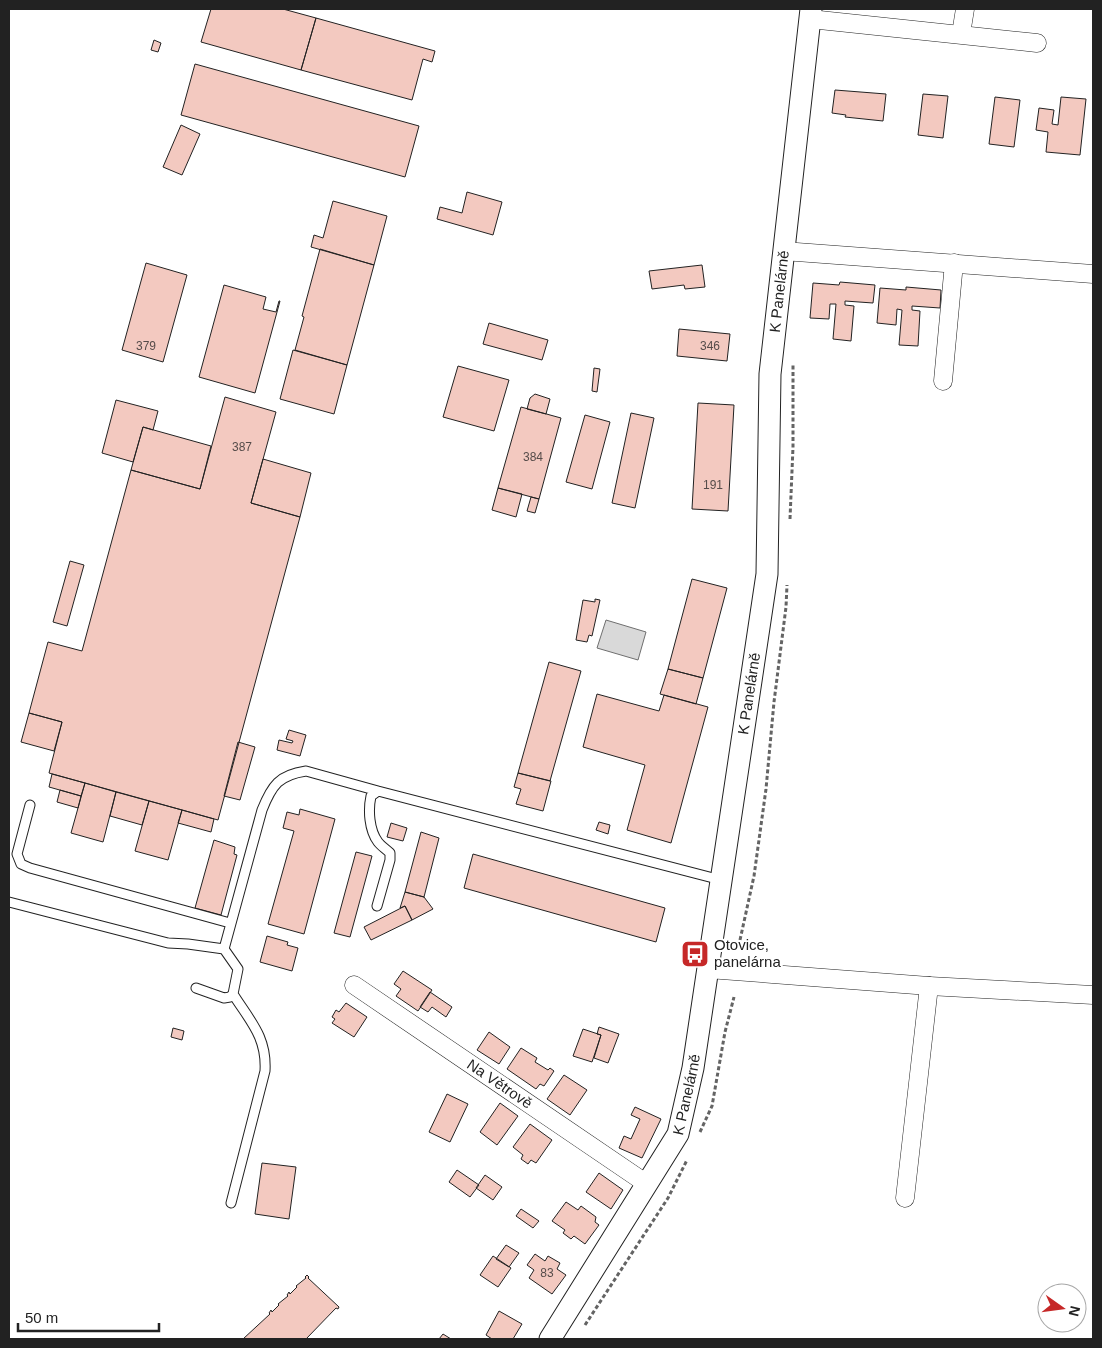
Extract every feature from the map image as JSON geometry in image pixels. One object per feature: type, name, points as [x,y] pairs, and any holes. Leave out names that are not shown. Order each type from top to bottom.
[{"type":"street","points":[[962,34],[965,9]]},
{"type":"street","points":[[810,14],[1037,43]]},
{"type":"street","name":"K Panelárně","points":[[550,1339],[678,1134],[693,1068],[767,574],[770,374],[810,14]]},
{"type":"street","points":[[784,251],[1093,274]]},
{"type":"street","points":[[943,381],[954,263]]},
{"type":"street","points":[[708,969],[929,986],[1093,995]]},
{"type":"street","name":"Na Větrově","points":[[354,985],[647,1184]]},
{"type":"street","points":[[905,1198],[929,986]]},
{"type":"lane","points":[[224,949],[262,810],[269,793],[280,779],[306,771],[721,880]]},
{"type":"lane","points":[[377,906],[390,860],[390,854],[378,843],[370,819],[369,807],[371,796],[378,791]]},
{"type":"lane","points":[[30,805],[17,854],[21,864],[230,923]]},
{"type":"lane","points":[[9,902],[168,943],[224,949],[238,969],[233,994],[260,1038],[266,1058],[265,1071],[231,1203]]},
{"type":"lane","points":[[196,988],[224,998],[230,997],[233,994]]},
{"type":"shaded area","points":[[606,620],[646,632],[638,660],[597,648]]},
{"type":"building","points":[[211,9],[283,9],[316,18],[301,70],[201,42]]},
{"type":"building","points":[[316,18],[435,51],[432,62],[423,59],[412,100],[301,70]]},
{"type":"building","points":[[154,40],[161,43],[158,52],[151,50]]},
{"type":"building","points":[[195,64],[419,126],[405,177],[181,115]]},
{"type":"building","points":[[835,90],[886,94],[883,121],[845,117],[846,115],[832,113]]},
{"type":"building","points":[[923,94],[948,96],[943,138],[918,135]]},
{"type":"building","points":[[995,97],[1020,100],[1014,147],[989,144]]},
{"type":"building","points":[[1061,97],[1086,99],[1080,155],[1046,152],[1048,132],[1036,130],[1039,108],[1054,110],[1052,124],[1058,125]]},
{"type":"building","points":[[181,125],[200,134],[182,175],[163,167]]},
{"type":"building","points":[[467,192],[502,202],[493,235],[437,219],[440,207],[462,213]]},
{"type":"building","points":[[333,201],[387,216],[374,265],[311,247],[314,235],[323,238]]},
{"type":"building","points":[[320,249],[374,265],[347,365],[295,350]]},
{"type":"building","points":[[146,263],[187,275],[163,362],[122,350]]},
{"type":"building","points":[[702,265],[705,287],[685,289],[684,285],[652,289],[649,271]]},
{"type":"building","points":[[840,282],[875,285],[873,303],[845,301],[845,305],[854,306],[851,341],[833,339],[836,304],[830,304],[829,319],[810,318],[813,283],[839,285]]},
{"type":"building","points":[[224,285],[266,297],[263,309],[276,312],[280,301],[255,393],[199,377]]},
{"type":"building","points":[[906,287],[941,290],[940,308],[912,306],[912,310],[920,311],[918,346],[899,345],[902,310],[897,309],[896,325],[877,323],[880,288],[906,290]]},
{"type":"building","points":[[489,323],[548,340],[542,360],[483,344]]},
{"type":"building","points":[[679,329],[730,334],[727,361],[677,356]]},
{"type":"building","points":[[293,350],[347,365],[334,414],[280,399]]},
{"type":"building","points":[[458,366],[509,380],[494,431],[443,417]]},
{"type":"building","points":[[594,368],[600,369],[597,392],[592,391]]},
{"type":"building","points":[[535,394],[550,399],[546,414],[527,409],[530,398]]},
{"type":"building","points":[[225,397],[276,412],[251,503],[300,517],[218,820],[49,773],[62,722],[29,713],[48,642],[82,651],[131,470],[200,489]]},
{"type":"building","points":[[116,400],[158,411],[153,430],[143,427],[133,462],[102,453]]},
{"type":"building","points":[[698,403],[734,405],[728,511],[692,509]]},
{"type":"building","points":[[521,407],[561,418],[539,499],[498,488]]},
{"type":"building","points":[[631,413],[654,418],[635,508],[612,503]]},
{"type":"building","points":[[585,415],[610,422],[592,489],[566,482]]},
{"type":"building","points":[[143,427],[211,446],[200,489],[131,470]]},
{"type":"building","points":[[263,459],[311,473],[300,517],[251,503]]},
{"type":"building","points":[[498,488],[522,494],[516,517],[492,510]]},
{"type":"building","points":[[531,497],[539,499],[535,513],[527,511]]},
{"type":"building","points":[[70,561],[84,565],[67,626],[53,622]]},
{"type":"building","points":[[692,579],[727,588],[703,678],[668,669]]},
{"type":"building","points":[[595,599],[600,600],[592,636],[589,635],[587,642],[576,640],[583,600],[595,602]]},
{"type":"building","points":[[549,662],[581,671],[550,781],[518,773]]},
{"type":"building","points":[[668,669],[703,678],[696,704],[660,694]]},
{"type":"building","points":[[597,694],[659,711],[664,695],[708,707],[671,843],[627,830],[645,765],[583,747]]},
{"type":"building","points":[[29,713],[62,722],[54,751],[21,742]]},
{"type":"building","points":[[289,730],[306,735],[300,756],[277,750],[279,740],[292,743],[293,741],[286,739]]},
{"type":"building","points":[[238,742],[255,747],[240,800],[224,796]]},
{"type":"building","points":[[518,773],[551,781],[543,811],[516,804],[521,789],[514,787]]},
{"type":"building","points":[[52,774],[85,783],[81,796],[49,787]]},
{"type":"building","points":[[85,783],[116,792],[103,842],[71,833]]},
{"type":"building","points":[[60,790],[81,796],[78,808],[57,802]]},
{"type":"building","points":[[116,792],[149,801],[142,825],[110,816]]},
{"type":"building","points":[[149,801],[182,810],[168,860],[135,851]]},
{"type":"building","points":[[300,809],[335,819],[304,934],[268,924],[294,831],[283,828],[287,812],[299,815]]},
{"type":"building","points":[[182,810],[214,819],[211,832],[178,823]]},
{"type":"building","points":[[599,822],[610,825],[608,834],[596,830]]},
{"type":"building","points":[[391,823],[407,828],[403,841],[387,837]]},
{"type":"building","points":[[421,832],[439,838],[424,897],[405,892]]},
{"type":"building","points":[[214,840],[235,847],[234,854],[237,855],[221,915],[195,908]]},
{"type":"building","points":[[356,852],[372,856],[350,937],[334,933]]},
{"type":"building","points":[[473,854],[665,908],[656,942],[464,888]]},
{"type":"building","points":[[405,892],[424,897],[433,909],[412,920],[405,906],[400,908]]},
{"type":"building","points":[[405,906],[412,920],[371,940],[364,927]]},
{"type":"building","points":[[267,936],[288,942],[287,945],[298,948],[292,971],[260,962]]},
{"type":"building","points":[[403,971],[432,990],[418,1011],[396,996],[401,989],[394,984]]},
{"type":"building","points":[[430,992],[452,1007],[446,1017],[432,1007],[428,1012],[420,1007]]},
{"type":"building","points":[[346,1003],[367,1017],[354,1037],[332,1023],[335,1019],[332,1017],[336,1010],[339,1012]]},
{"type":"building","points":[[599,1027],[619,1034],[608,1063],[594,1058],[601,1035],[597,1034]]},
{"type":"building","points":[[173,1028],[184,1031],[182,1040],[171,1037]]},
{"type":"building","points":[[583,1029],[601,1035],[592,1062],[573,1056]]},
{"type":"building","points":[[489,1032],[510,1047],[499,1064],[477,1050]]},
{"type":"building","points":[[521,1048],[537,1058],[535,1062],[548,1070],[550,1068],[554,1071],[544,1086],[540,1084],[536,1089],[507,1069]]},
{"type":"building","points":[[564,1075],[587,1090],[570,1115],[547,1099]]},
{"type":"building","points":[[447,1094],[468,1104],[450,1142],[429,1132]]},
{"type":"building","points":[[500,1103],[518,1116],[497,1145],[480,1132]]},
{"type":"building","points":[[635,1107],[661,1119],[642,1158],[619,1148],[624,1136],[631,1139],[640,1119],[631,1115]]},
{"type":"building","points":[[530,1124],[552,1140],[536,1163],[531,1160],[528,1164],[521,1159],[523,1155],[513,1147]]},
{"type":"building","points":[[262,1163],[296,1167],[289,1219],[255,1214]]},
{"type":"building","points":[[457,1170],[479,1185],[470,1197],[449,1182]]},
{"type":"building","points":[[599,1173],[623,1190],[611,1209],[586,1192]]},
{"type":"building","points":[[485,1175],[502,1187],[493,1200],[476,1188]]},
{"type":"building","points":[[566,1202],[578,1210],[581,1206],[596,1217],[595,1222],[599,1225],[585,1244],[574,1236],[571,1239],[563,1233],[565,1230],[552,1221]]},
{"type":"building","points":[[521,1209],[539,1221],[533,1228],[516,1216]]},
{"type":"building","points":[[506,1245],[519,1253],[509,1267],[496,1259]]},
{"type":"building","points":[[535,1254],[545,1261],[548,1256],[560,1263],[557,1269],[566,1275],[552,1294],[529,1278],[534,1270],[527,1265]]},
{"type":"building","points":[[493,1256],[511,1268],[498,1287],[480,1275]]},
{"type":"building","points":[[307,1275],[339,1307],[338,1309],[336,1308],[306,1339],[243,1339],[270,1314],[271,1310],[272,1312],[288,1296],[289,1292],[290,1294],[306,1278]]},
{"type":"building","points":[[499,1311],[522,1324],[513,1339],[492,1339],[486,1335]]},
{"type":"building","points":[[443,1334],[451,1339],[439,1339]]},
{"type":"place","name":"Otovice, panelárna","points":[[695,954]]}]
